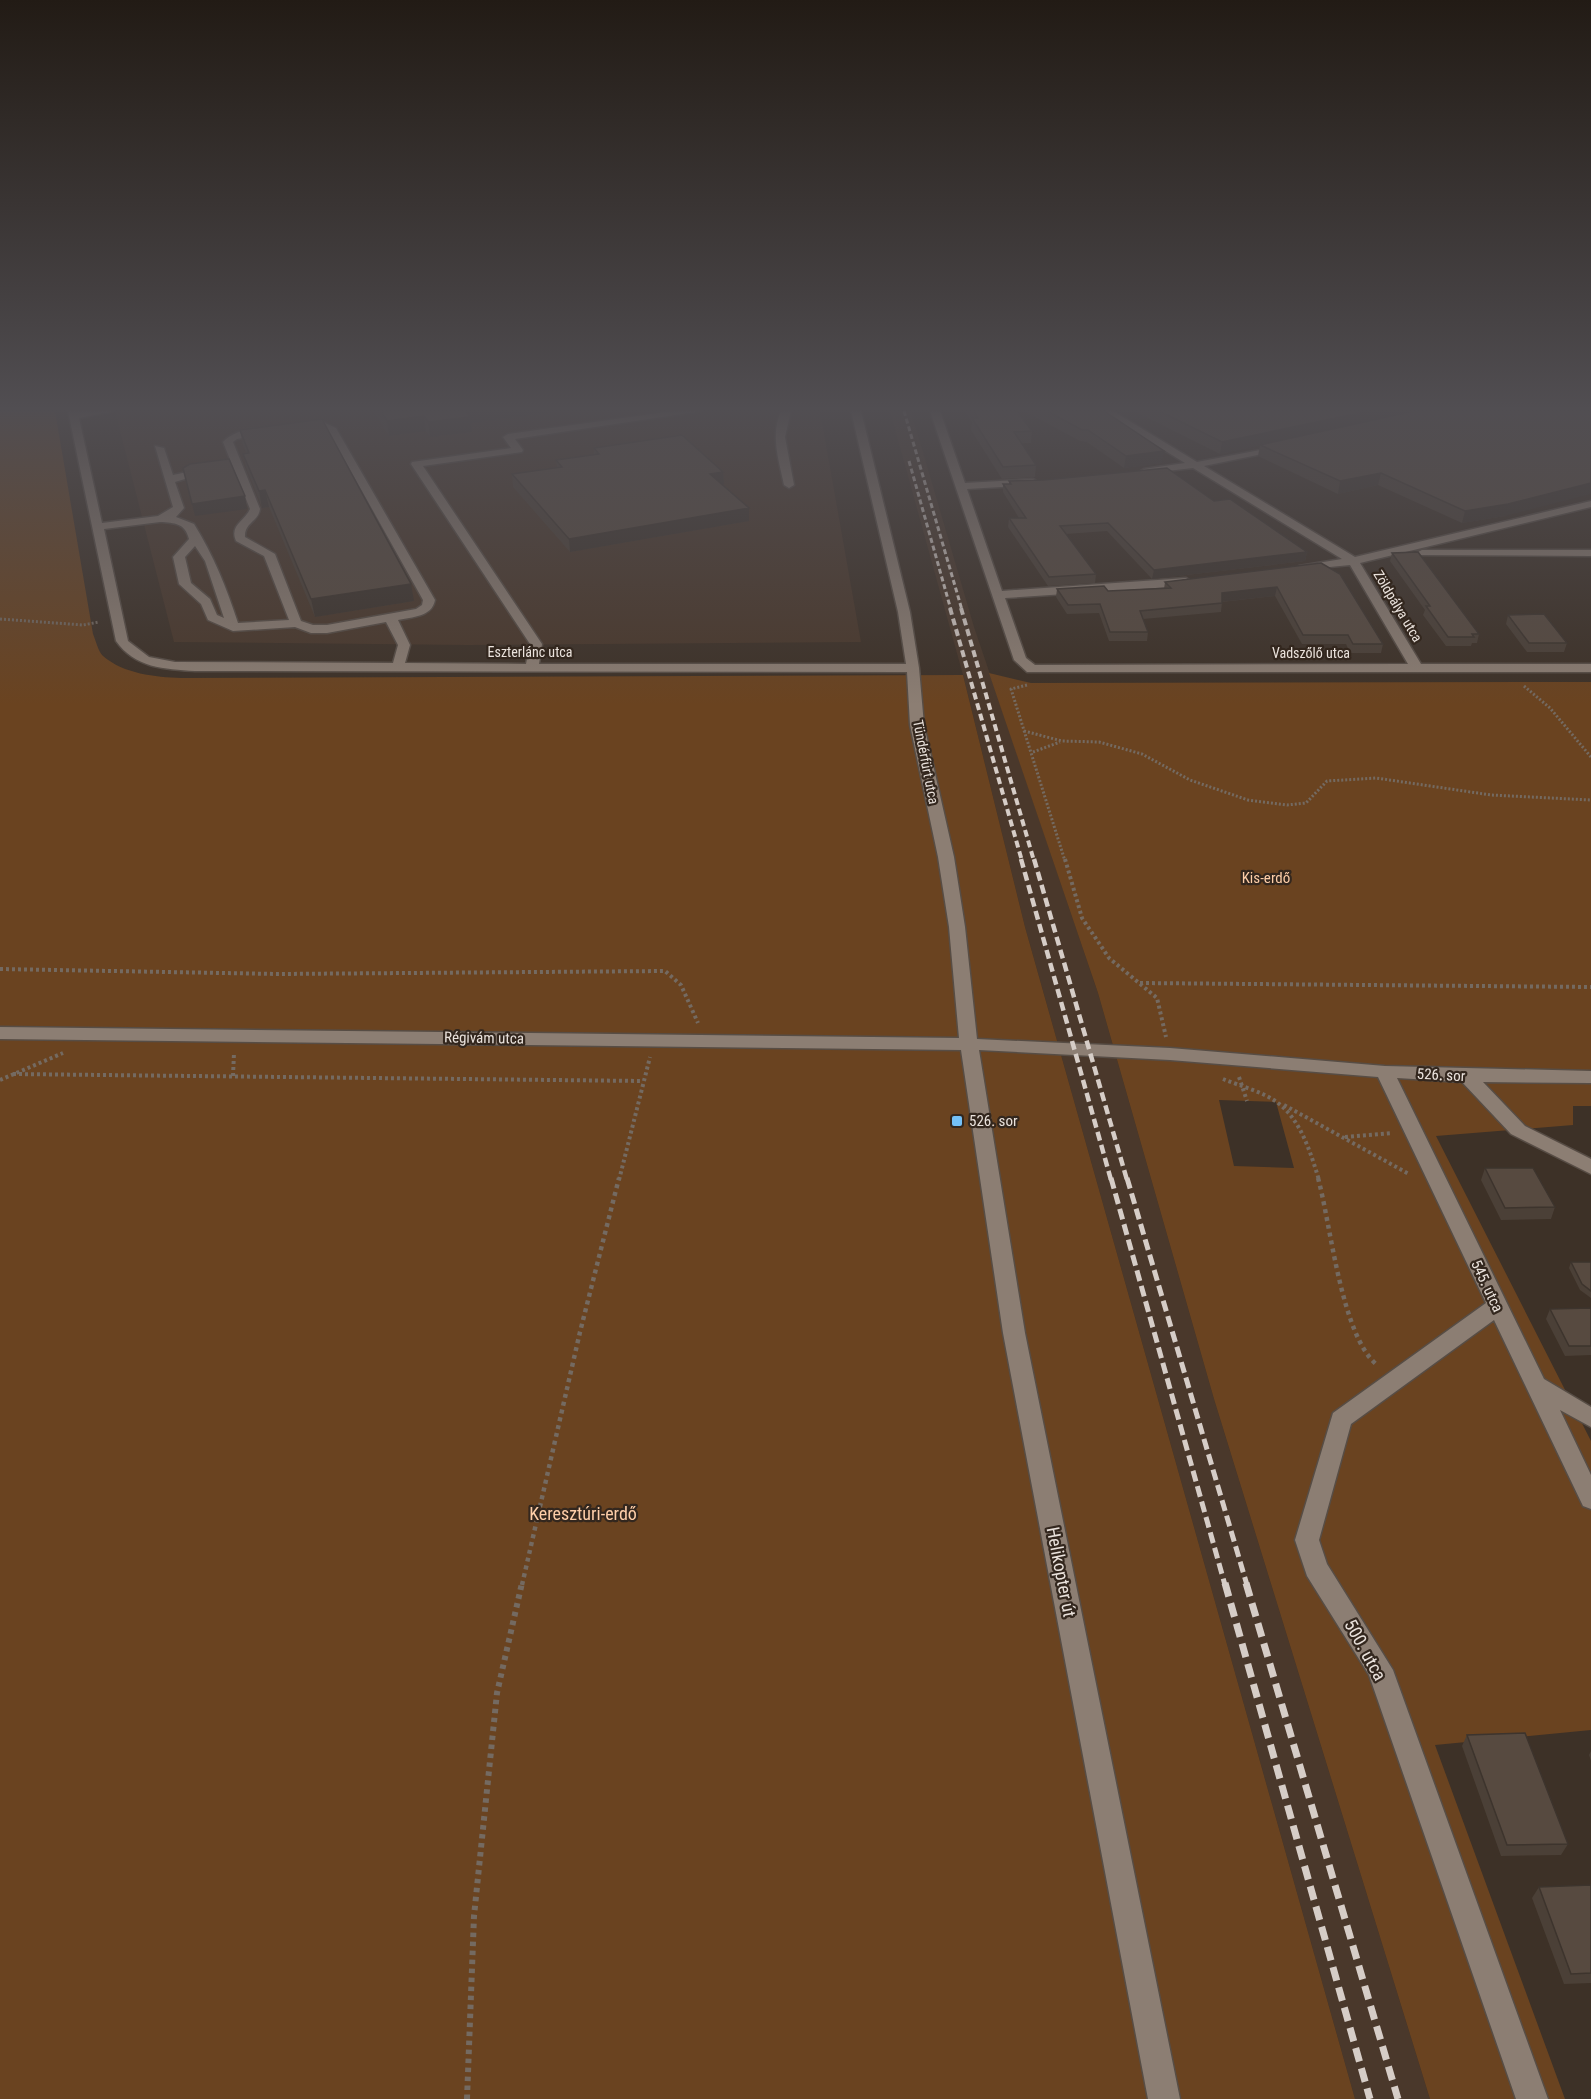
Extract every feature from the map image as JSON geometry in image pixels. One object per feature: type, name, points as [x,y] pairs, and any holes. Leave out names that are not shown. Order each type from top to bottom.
[{"type":"street","points":[[94,509],[117,619]]},
{"type":"street","points":[[98,528],[162,518],[171,515],[178,509]]},
{"type":"street","points":[[255,509],[255,513],[240,528],[240,539],[269,554],[296,622]]},
{"type":"street","points":[[195,539],[179,556],[185,584],[206,602],[212,616],[233,627],[296,622],[311,629],[327,629],[420,612],[428,606],[425,593],[378,509]]},
{"type":"street","points":[[446,509],[536,644],[532,667]]},
{"type":"street","name":"Tündérfürt utca","points":[[879,509],[904,612],[913,668],[916,725],[946,857],[957,927],[969,1044]]},
{"type":"street","points":[[968,509],[1020,660],[1032,669]]},
{"type":"street","name":"Zöldpálya utca","points":[[1268,509],[1353,561],[1417,668]]},
{"type":"street","points":[[1288,570],[1353,561],[1570,509]]},
{"type":"street","points":[[162,518],[182,521],[190,526],[195,539],[211,561],[233,627]]},
{"type":"street","points":[[1390,552],[1591,553]]},
{"type":"street","points":[[997,596],[1203,580]]},
{"type":"street","name":"Eszterlánc utca","points":[[117,619],[124,646],[133,654],[147,660],[195,667],[913,668]]},
{"type":"street","points":[[391,619],[404,645],[398,667]]},
{"type":"street","name":"Vadszőlő utca","points":[[1032,669],[1591,668]]},
{"type":"street","name":"Régivám utca","points":[[0,1033],[969,1044]]},
{"type":"street","name":"526. sor","points":[[969,1044],[1170,1054],[1385,1072],[1467,1076],[1591,1077]]},
{"type":"street","name":"Helikopter út","points":[[969,1044],[1014,1333],[1164,2099]]},
{"type":"street","name":"545. utca","points":[[1385,1072],[1496,1307],[1591,1499]]},
{"type":"street","points":[[1467,1076],[1518,1130],[1591,1167]]},
{"type":"street","name":"500. utca","points":[[1496,1307],[1341,1419],[1307,1540],[1316,1568],[1380,1670],[1532,2099]]},
{"type":"street","points":[[1533,1383],[1591,1418]]},
{"type":"path","points":[[0,619],[83,625],[117,619]]},
{"type":"path","points":[[1504,668],[1550,708],[1591,758]]},
{"type":"path","points":[[1032,669],[1031,683],[1011,689],[1023,731],[1033,752],[1082,918],[1109,958],[1157,998],[1170,1054]]},
{"type":"path","points":[[1023,731],[1062,741],[1099,742],[1142,754],[1214,789],[1248,800],[1287,805],[1306,803],[1322,789],[1327,781],[1348,776],[1398,779],[1456,791],[1506,796],[1591,800]]},
{"type":"path","points":[[1033,752],[1062,741]]},
{"type":"path","points":[[0,969],[278,974],[665,971],[681,984],[700,1028],[698,1040]]},
{"type":"path","points":[[1140,983],[1591,987]]},
{"type":"path","points":[[467,2099],[474,1916],[497,1693],[551,1450],[643,1081],[656,1040]]},
{"type":"path","points":[[0,1080],[66,1052]]},
{"type":"path","points":[[13,1074],[643,1081]]},
{"type":"path","points":[[1215,1076],[1278,1102],[1442,1192]]},
{"type":"path","points":[[1278,1102],[1294,1120],[1311,1154],[1351,1324],[1371,1360],[1395,1381]]},
{"type":"path","points":[[1344,1137],[1414,1132]]},
{"type":"shaded area","points":[[140,509],[837,509],[861,642],[467,645],[174,642]]},
{"type":"shaded area","points":[[917,509],[940,509],[974,627],[1098,993],[1214,1399],[1430,2099],[1355,2099],[1025,927],[963,675]]},
{"type":"green space","name":"Keresztúri-erdő","points":[[0,509],[72,509],[93,634],[98,649],[103,656],[120,667],[161,677],[963,675],[1025,927],[1355,2099],[0,2099]]},
{"type":"green space","name":"Kis-erdő","points":[[989,673],[1031,683],[1591,682],[1591,1106],[1573,1106],[1573,1125],[1436,1136],[1591,1441],[1591,1730],[1435,1745],[1565,2099],[1430,2099],[1214,1399],[1098,993]],"holes":[[[1219,1100],[1276,1102],[1294,1168],[1234,1166]]]},
{"type":"building","points":[[273,509],[371,509],[411,584],[311,599]]},
{"type":"building","points":[[543,509],[743,509],[569,539]]},
{"type":"building","points":[[1020,509],[1244,509],[1307,552],[1154,570],[1108,523],[1060,526],[1096,574],[1049,577],[1009,518],[1026,518]]},
{"type":"building","points":[[1418,552],[1479,634],[1472,634],[1474,637],[1448,637],[1426,606],[1430,606],[1392,553]]},
{"type":"building","points":[[1321,563],[1340,574],[1383,644],[1353,644],[1348,635],[1303,635],[1277,587],[1222,593],[1222,603],[1140,611],[1148,632],[1110,632],[1100,604],[1068,605],[1057,589],[1104,586],[1108,591],[1171,588],[1165,582]]},
{"type":"building","points":[[1544,614],[1567,643],[1529,643],[1508,615]]},
{"type":"building","points":[[1485,1168],[1533,1168],[1555,1207],[1505,1208]]},
{"type":"building","points":[[1571,1262],[1591,1262],[1591,1291],[1582,1284]]},
{"type":"building","points":[[1591,1308],[1591,1346],[1569,1346],[1550,1309]]},
{"type":"building","points":[[1525,1733],[1568,1844],[1507,1845],[1467,1735]]},
{"type":"building","points":[[1591,1885],[1591,1973],[1571,1974],[1539,1887]]},
{"type":"railway","points":[[923,509],[951,610]]},
{"type":"railway","points":[[933,509],[962,610]]},
{"type":"railway","points":[[950,608],[1022,861]]},
{"type":"railway","points":[[961,608],[1034,861]]},
{"type":"railway","points":[[1021,859],[1111,1180]]},
{"type":"railway","points":[[1034,859],[1127,1180]]},
{"type":"railway","points":[[1111,1178],[1225,1585]]},
{"type":"railway","points":[[1127,1178],[1247,1585]]},
{"type":"railway","points":[[1225,1583],[1370,2099]]},
{"type":"railway","points":[[1246,1583],[1398,2099]]},
{"type":"place","name":"526. sor","points":[[957,1121]]}]
